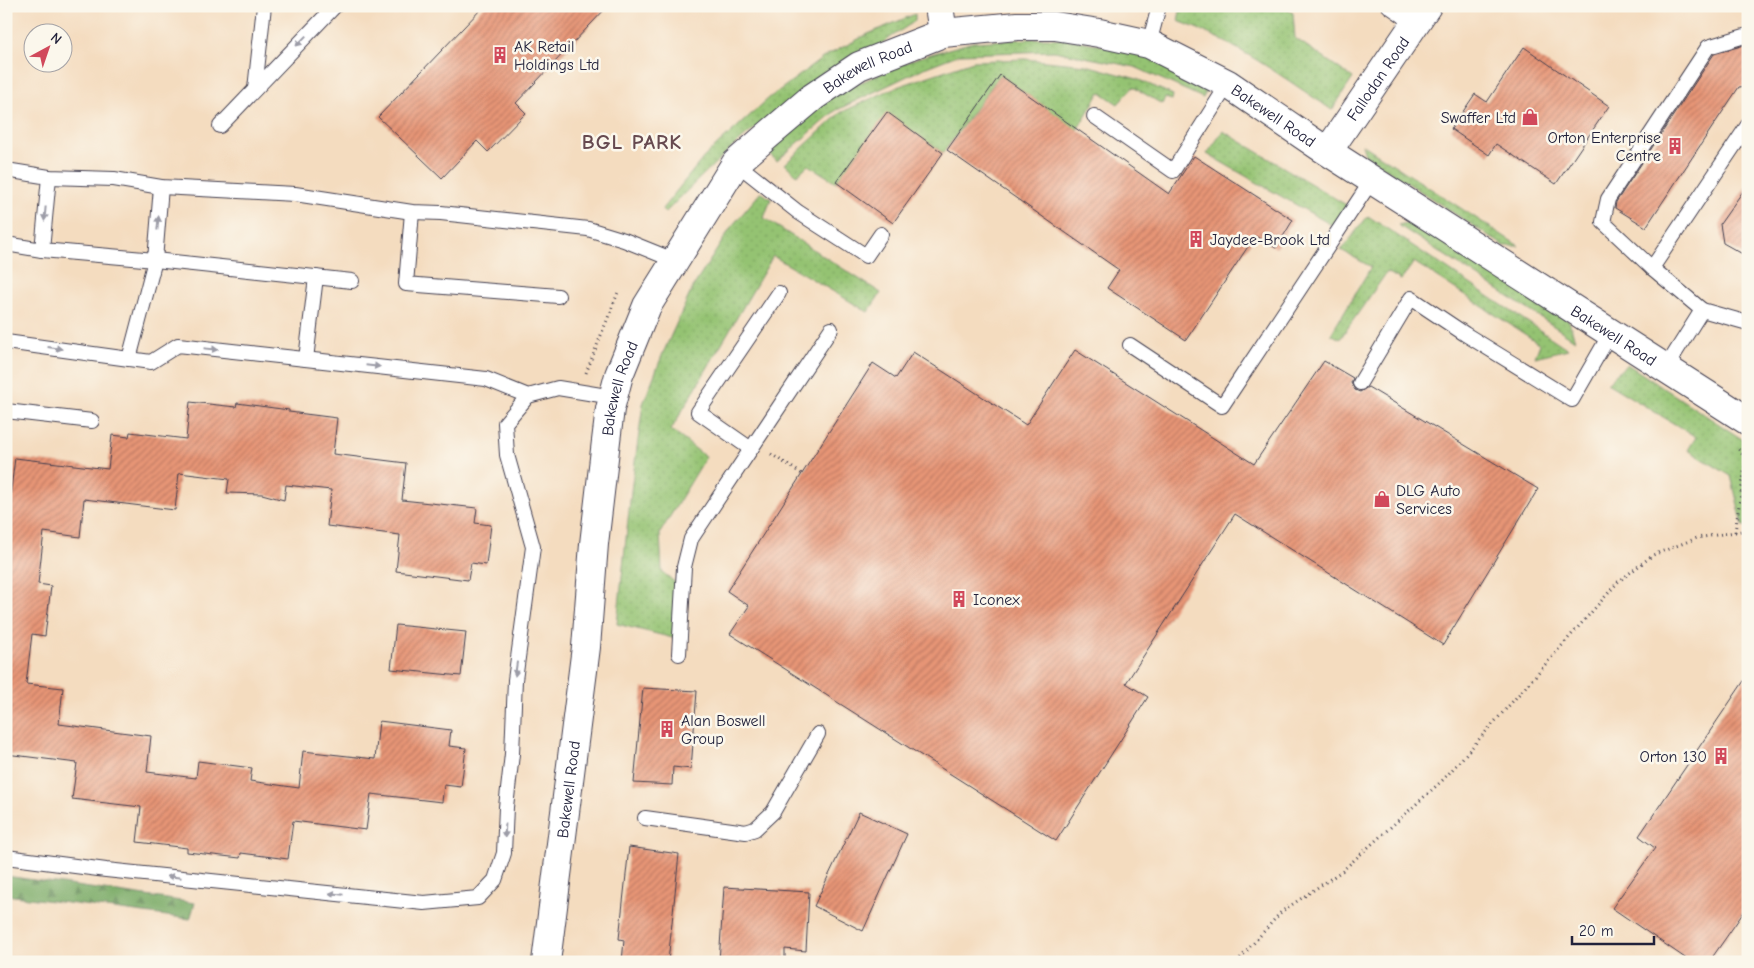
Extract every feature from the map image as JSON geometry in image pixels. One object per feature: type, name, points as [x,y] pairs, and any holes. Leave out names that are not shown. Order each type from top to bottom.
[{"type":"street","points":[[939,6],[943,33]]},
{"type":"street","name":"Fallodan Road","points":[[1328,151],[1421,15]]},
{"type":"street","name":"Bakewell Road","points":[[546,962],[586,647],[594,544],[606,441],[619,374],[647,306],[736,163],[813,98],[859,66],[943,33],[1017,26],[1055,26],[1148,44],[1228,84],[1610,334],[1694,385],[1741,431]]},
{"type":"lane","points":[[255,89],[264,6]]},
{"type":"lane","points":[[220,126],[335,6]]},
{"type":"lane","points":[[1148,44],[1158,6]]},
{"type":"lane","points":[[1389,6],[1421,15]]},
{"type":"lane","points":[[1748,34],[1708,47],[1608,199],[1603,222],[1652,268],[1702,310],[1748,323]]},
{"type":"lane","points":[[1094,116],[1173,171],[1228,84]]},
{"type":"lane","points":[[1652,268],[1748,125]]},
{"type":"lane","points":[[736,163],[798,212],[866,256],[881,234]]},
{"type":"lane","points":[[6,170],[49,177],[114,179],[161,187],[295,194],[412,212],[441,213],[588,229],[624,240],[676,261]]},
{"type":"lane","points":[[42,250],[49,177]]},
{"type":"lane","points":[[1130,345],[1222,406],[1372,180]]},
{"type":"lane","points":[[129,359],[155,260],[161,187]]},
{"type":"lane","points":[[412,212],[406,284],[558,296]]},
{"type":"lane","points":[[6,244],[42,250],[352,281]]},
{"type":"lane","points":[[306,359],[316,277]]},
{"type":"lane","points":[[753,446],[698,412],[779,293]]},
{"type":"lane","points":[[1360,383],[1411,298],[1465,334],[1572,400],[1610,334]]},
{"type":"lane","points":[[1665,369],[1702,310]]},
{"type":"lane","points":[[679,654],[684,567],[691,539],[831,329]]},
{"type":"lane","points":[[6,342],[151,362],[178,345],[486,379],[528,396]]},
{"type":"lane","points":[[6,856],[116,871],[424,903],[478,898],[495,880],[504,853],[506,807],[512,754],[514,680],[533,547],[507,455],[505,423],[528,396],[558,388],[614,397]]},
{"type":"lane","points":[[6,411],[92,421]]},
{"type":"lane","points":[[645,818],[746,832],[756,829],[774,812],[818,734]]},
{"type":"path","points":[[583,381],[619,290]]},
{"type":"path","points":[[1735,532],[1746,459],[1741,431]]},
{"type":"path","points":[[753,446],[802,474]]},
{"type":"path","points":[[1237,962],[1280,912],[1342,871],[1444,778],[1618,582],[1653,555],[1696,538],[1748,530]]},
{"type":"green space","points":[[1181,6],[1284,6],[1293,13],[1295,38],[1353,78],[1332,110],[1238,49],[1199,29],[1178,21]]},
{"type":"green space","points":[[915,14],[915,21],[763,122],[719,159],[665,213],[662,209],[704,157],[769,98],[824,57],[868,34]]},
{"type":"green space","points":[[1045,38],[1076,40],[1146,55],[1206,90],[1203,98],[1135,67],[1054,51],[960,54],[924,68],[835,111],[777,161],[766,151],[834,94],[917,58],[973,42]]},
{"type":"green space","points":[[1025,59],[1086,65],[1137,79],[1173,95],[1172,100],[1165,98],[1162,104],[1133,87],[1118,104],[1100,92],[1077,130],[1000,75],[943,153],[887,113],[836,182],[808,165],[797,175],[785,164],[840,113],[894,88],[973,61]]},
{"type":"green space","points":[[1223,131],[1348,206],[1335,227],[1207,154]]},
{"type":"green space","points":[[1362,144],[1519,246],[1504,246],[1365,155]]},
{"type":"green space","points":[[761,192],[771,199],[764,218],[881,293],[868,312],[773,256],[671,430],[706,457],[660,533],[662,572],[676,583],[673,638],[617,624],[631,491],[643,404],[663,353],[693,287],[732,226]]},
{"type":"green space","points":[[1368,216],[1568,349],[1535,357],[1540,344],[1414,262],[1401,280],[1387,272],[1340,339],[1331,334],[1371,267],[1341,250]]},
{"type":"green space","points":[[1412,222],[1569,321],[1575,340],[1398,225]]},
{"type":"green space","points":[[1627,364],[1748,443],[1748,526],[1743,526],[1731,476],[1688,450],[1696,437],[1607,383]]},
{"type":"green space","points":[[6,876],[195,903],[190,919],[6,895]]},
{"type":"building","name":"AK Retail Holdings Ltd","points":[[484,6],[608,6],[516,103],[526,113],[488,152],[477,141],[442,178],[378,117]]},
{"type":"building","name":"Orton Enterprise Centre","points":[[1748,44],[1748,86],[1739,87],[1646,227],[1615,208],[1616,202],[1714,54]]},
{"type":"building","name":"Swaffer Ltd","points":[[1524,47],[1609,106],[1556,184],[1496,144],[1489,155],[1451,129],[1475,94],[1487,102]]},
{"type":"building","points":[[1000,75],[1169,194],[1194,156],[1293,220],[1276,248],[1255,236],[1186,340],[1107,288],[1119,270],[947,150]]},
{"type":"building","points":[[887,112],[943,153],[893,223],[836,182]]},
{"type":"building","points":[[1748,184],[1748,257],[1723,243],[1720,224]]},
{"type":"building","name":"Iconex","points":[[1075,350],[1254,464],[1324,361],[1353,378],[1351,383],[1355,390],[1360,392],[1368,387],[1538,489],[1443,645],[1235,514],[1126,683],[1148,697],[1056,841],[730,634],[749,606],[727,591],[873,363],[896,378],[913,352],[1026,425]]},
{"type":"building","points":[[190,402],[236,407],[237,403],[337,418],[333,454],[406,463],[402,500],[477,508],[475,523],[491,525],[486,565],[471,563],[468,580],[396,571],[400,535],[327,526],[331,490],[286,485],[284,500],[262,494],[227,493],[229,479],[179,473],[175,510],[84,499],[80,537],[44,532],[38,584],[51,586],[45,636],[32,634],[26,684],[63,688],[59,724],[151,736],[147,772],[196,778],[198,761],[252,768],[250,781],[299,788],[303,751],[375,759],[379,721],[451,730],[449,746],[466,748],[461,787],[444,785],[442,802],[371,794],[366,830],[293,821],[288,859],[241,853],[240,858],[187,852],[187,848],[137,842],[141,807],[72,799],[77,763],[6,754],[6,528],[15,458],[108,469],[112,435],[129,437],[130,432],[186,439]]},
{"type":"building","points":[[396,625],[466,632],[461,676],[391,669]]},
{"type":"building","name":"Orton 130","points":[[1748,675],[1748,906],[1709,962],[1691,962],[1612,908],[1655,848],[1639,836]]},
{"type":"building","name":"Alan Boswell Group","points":[[643,688],[697,691],[691,769],[673,767],[672,785],[634,783]]},
{"type":"building","points":[[859,812],[907,834],[863,931],[814,906]]},
{"type":"building","points":[[629,847],[679,854],[668,962],[622,962],[624,940],[619,939]]},
{"type":"building","points":[[724,887],[809,892],[806,951],[785,949],[785,962],[719,962]]},
{"type":"place","name":"AK Retail Holdings Ltd","points":[[500,55]]},
{"type":"place","name":"Swaffer Ltd","points":[[1530,117]]},
{"type":"place","name":"Orton Enterprise Centre","points":[[1675,146]]},
{"type":"place","name":"Jaydee-Brook Ltd","points":[[1196,239]]},
{"type":"place","name":"DLG Auto Services","points":[[1382,499]]},
{"type":"place","name":"Iconex","points":[[959,599]]},
{"type":"place","name":"Alan Boswell Group","points":[[667,729]]},
{"type":"place","name":"Orton 130","points":[[1721,756]]},
{"type":"district","name":"BGL PARK","points":[[632,142]]}]
